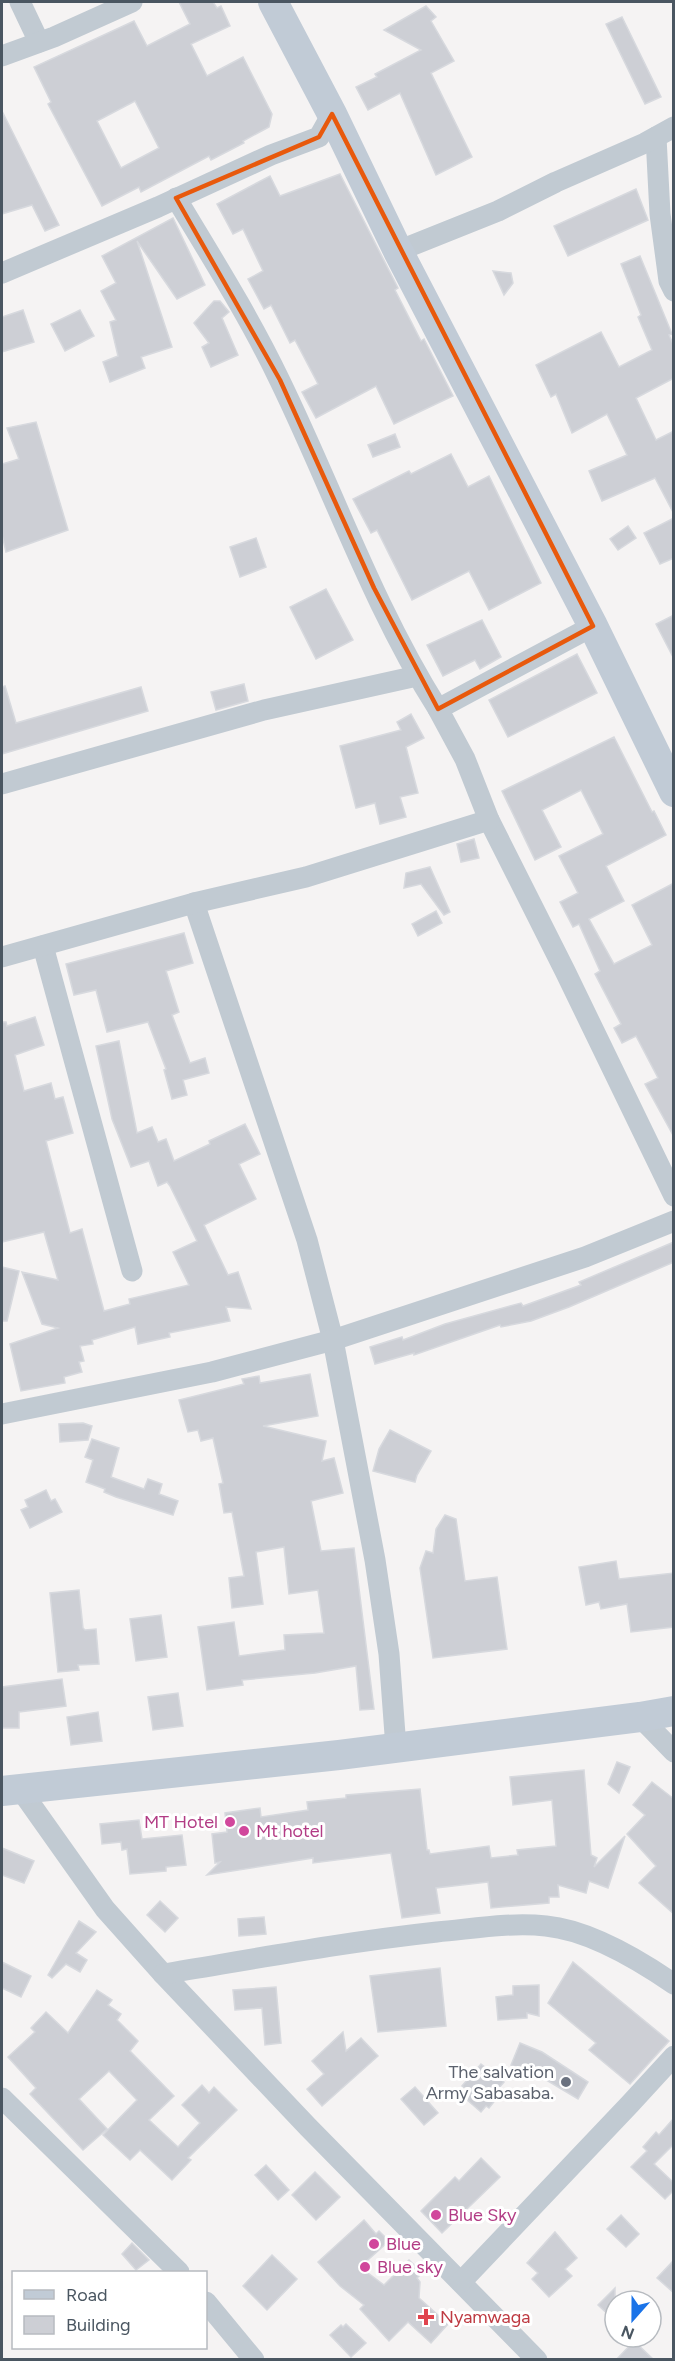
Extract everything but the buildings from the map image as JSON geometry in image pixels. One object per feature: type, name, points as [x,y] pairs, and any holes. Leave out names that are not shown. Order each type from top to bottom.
[{"type":"main road","points":[[273,2],[332,114],[398,251],[593,626],[674,792]]},
{"type":"main road","points":[[11,1790],[396,1748],[674,1711]]},
{"type":"street","points":[[20,2],[39,42]]},
{"type":"street","points":[[2,56],[84,25],[132,2]]},
{"type":"street","points":[[2,273],[271,155],[318,137],[332,114]]},
{"type":"street","points":[[398,251],[498,211],[665,132],[669,281],[674,291]]},
{"type":"street","points":[[176,198],[280,380],[350,537],[417,676],[465,759],[489,820],[565,970],[674,1196]]},
{"type":"street","points":[[438,709],[593,626]]},
{"type":"street","points":[[2,784],[264,710],[417,676]]},
{"type":"street","points":[[2,957],[194,903],[306,877],[489,820]]},
{"type":"street","points":[[194,903],[307,1240],[333,1340],[375,1560],[389,1654],[396,1748]]},
{"type":"street","points":[[43,946],[132,1271]]},
{"type":"street","points":[[3,1410],[212,1372],[333,1340],[585,1257],[674,1221]]},
{"type":"street","points":[[640,1717],[674,1752]]},
{"type":"street","points":[[11,1790],[105,1909],[163,1974],[308,2127],[537,2360]]},
{"type":"street","points":[[163,1974],[386,1938],[489,1927],[546,1926],[583,1935],[628,1957],[674,1984]]},
{"type":"street","points":[[461,2282],[674,2056]]},
{"type":"street","points":[[2,2098],[178,2271]]},
{"type":"street","points":[[207,2303],[254,2360]]},
{"type":"highlighted area","points":[[332,114],[593,626],[438,709],[374,588],[280,380],[176,198],[319,137]]},
{"type":"place","name":"MT Hotel","points":[[230,1822]]},
{"type":"place","name":"Mt hotel","points":[[244,1831]]},
{"type":"place","name":"The salvation Army Sabasaba.","points":[[566,2082]]},
{"type":"place","name":"Blue Sky","points":[[436,2215]]},
{"type":"place","name":"Blue","points":[[374,2244]]},
{"type":"place","name":"Blue sky","points":[[365,2267]]},
{"type":"place","name":"Nyamwaga","points":[[426,2317]]}]
